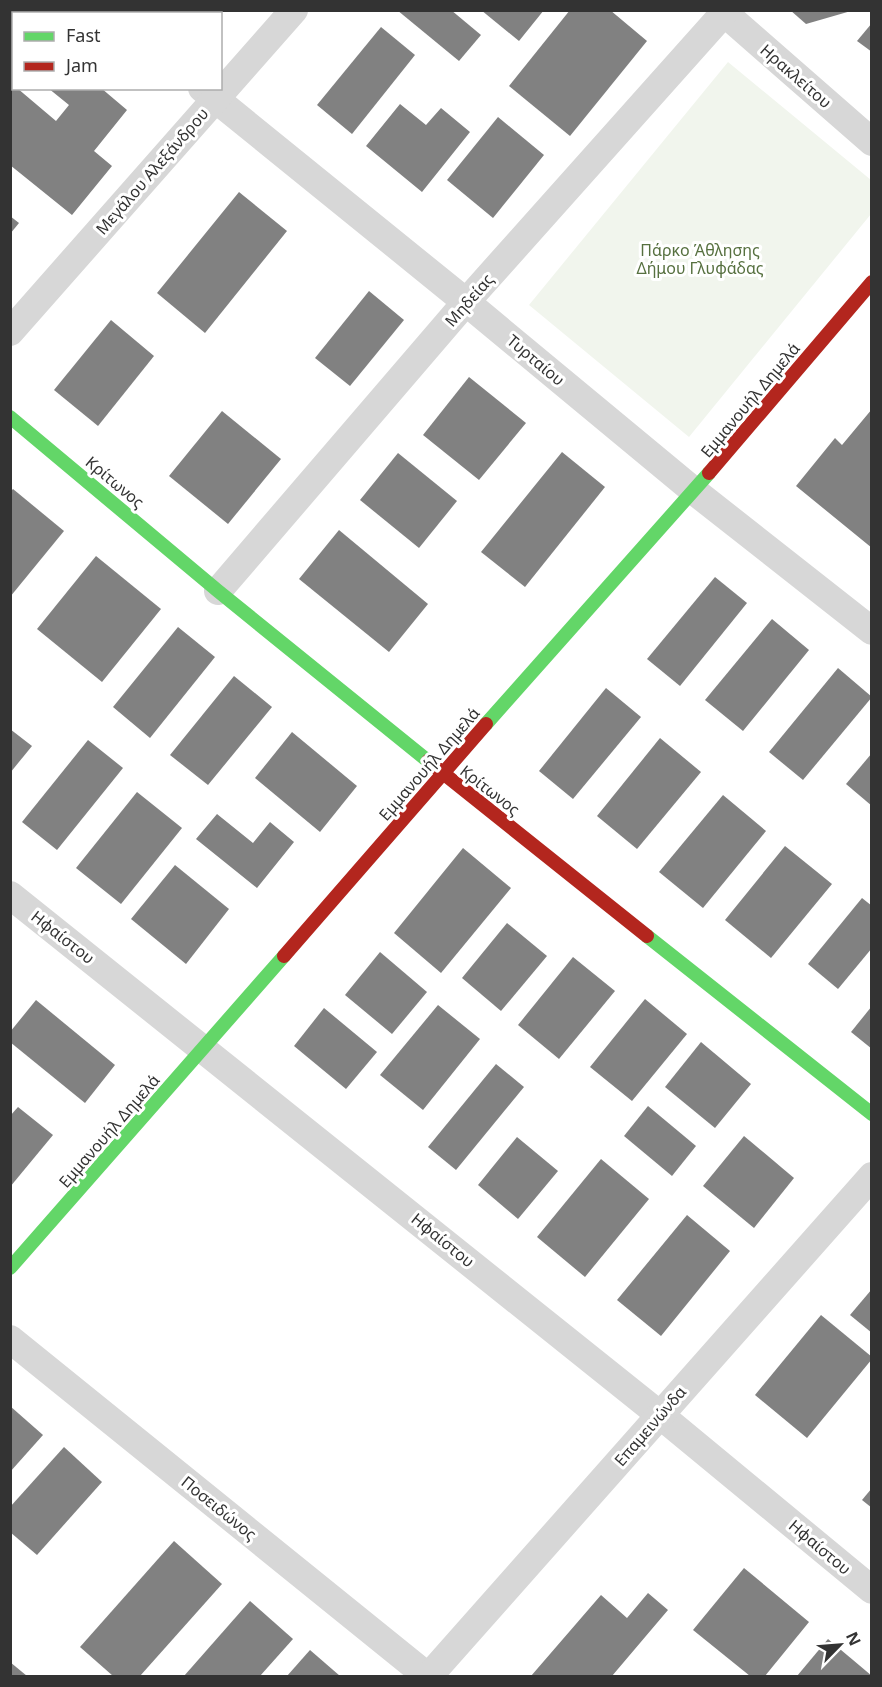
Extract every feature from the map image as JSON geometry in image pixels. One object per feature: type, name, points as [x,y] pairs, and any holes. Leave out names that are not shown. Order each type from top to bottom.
[{"type":"street","name":"Μεγάλου Αλεξάνδρου","points":[[222,81],[294,10]]},
{"type":"street","name":"Ηρακλείτου","points":[[723,12],[872,142]]},
{"type":"street","name":"Μηδείας","points":[[218,591],[466,302],[723,12]]},
{"type":"street","name":"Μεγάλου Αλεξάνδρου","points":[[10,332],[209,94]]},
{"type":"street","name":"Τυρταίου","points":[[209,94],[466,302],[694,491],[872,631]]},
{"type":"street","name":"Εμμανουήλ Δημελά","points":[[10,1268],[442,773],[694,491],[872,282]]},
{"type":"street","name":"Κρίτωνος","points":[[10,417],[218,591],[442,773],[872,1114]]},
{"type":"street","name":"Ηφαίστου","points":[[10,895],[660,1415],[872,1590]]},
{"type":"street","name":"Επαμεινώνδα","points":[[428,1677],[872,1176]]},
{"type":"street","name":"Ποσειδώνος","points":[[10,1339],[428,1677]]},
{"type":"green space","name":"Πάρκο Άθλησης Δήμου Γλυφάδας","points":[[728,62],[871,180],[871,214],[689,437],[529,305]]},
{"type":"building","points":[[397,10],[451,10],[481,35],[459,61]]},
{"type":"building","points":[[481,10],[544,10],[519,41]]},
{"type":"building","points":[[570,10],[610,10],[647,41],[570,136],[509,86]]},
{"type":"building","points":[[790,10],[851,10],[851,11],[806,24]]},
{"type":"building","points":[[10,11],[12,12],[12,52],[10,53]]},
{"type":"building","points":[[872,23],[872,52],[857,41]]},
{"type":"building","points":[[381,27],[415,55],[352,134],[317,105]]},
{"type":"building","points":[[10,83],[12,90],[19,90],[56,121],[69,105],[50,90],[103,90],[127,110],[94,151],[112,166],[72,215],[10,165]]},
{"type":"building","points":[[400,104],[426,125],[441,108],[470,132],[422,192],[366,146]]},
{"type":"building","points":[[498,117],[544,155],[493,218],[447,180]]},
{"type":"building","points":[[239,192],[287,231],[205,333],[157,293]]},
{"type":"building","points":[[10,216],[19,223],[10,234]]},
{"type":"building","points":[[369,291],[404,320],[350,386],[315,358]]},
{"type":"building","points":[[111,320],[154,356],[98,426],[54,390]]},
{"type":"building","points":[[469,377],[526,423],[479,480],[423,435]]},
{"type":"building","points":[[872,409],[872,548],[796,486],[835,438],[842,445]]},
{"type":"building","points":[[222,411],[281,459],[228,524],[169,476]]},
{"type":"building","points":[[562,452],[605,487],[525,587],[481,552]]},
{"type":"building","points":[[398,453],[457,501],[419,548],[360,500]]},
{"type":"building","points":[[13,489],[64,531],[10,597],[10,492]]},
{"type":"building","points":[[339,530],[428,604],[389,652],[299,579]]},
{"type":"building","points":[[96,556],[161,609],[102,682],[37,629]]},
{"type":"building","points":[[715,577],[747,603],[680,686],[647,659]]},
{"type":"building","points":[[772,619],[809,650],[743,731],[705,700]]},
{"type":"building","points":[[178,627],[215,657],[150,738],[113,707]]},
{"type":"building","points":[[838,668],[872,697],[803,780],[769,752]]},
{"type":"building","points":[[234,676],[272,707],[208,785],[170,755]]},
{"type":"building","points":[[606,688],[641,717],[573,799],[539,771]]},
{"type":"building","points":[[10,729],[32,746],[10,773]]},
{"type":"building","points":[[292,732],[357,786],[320,832],[255,778]]},
{"type":"building","points":[[660,738],[701,772],[637,849],[597,816]]},
{"type":"building","points":[[88,740],[123,768],[57,850],[22,822]]},
{"type":"building","points":[[872,753],[872,806],[846,784]]},
{"type":"building","points":[[137,792],[182,828],[121,904],[76,868]]},
{"type":"building","points":[[723,795],[766,831],[703,908],[659,872]]},
{"type":"building","points":[[217,814],[253,843],[270,822],[294,842],[257,888],[196,839]]},
{"type":"building","points":[[785,846],[832,884],[771,958],[725,920]]},
{"type":"building","points":[[463,848],[511,888],[441,973],[394,933]]},
{"type":"building","points":[[175,865],[229,909],[186,964],[131,919]]},
{"type":"building","points":[[862,898],[872,906],[872,948],[838,989],[808,964]]},
{"type":"building","points":[[507,923],[547,956],[501,1011],[462,978]]},
{"type":"building","points":[[380,952],[427,992],[392,1034],[345,995]]},
{"type":"building","points":[[573,957],[615,991],[559,1059],[518,1025]]},
{"type":"building","points":[[645,999],[687,1034],[632,1101],[590,1067]]},
{"type":"building","points":[[36,1000],[115,1065],[85,1103],[10,1042],[10,1032]]},
{"type":"building","points":[[438,1005],[480,1039],[423,1110],[380,1075]]},
{"type":"building","points":[[872,1006],[872,1049],[851,1032]]},
{"type":"building","points":[[324,1008],[377,1052],[346,1089],[294,1046]]},
{"type":"building","points":[[701,1042],[751,1084],[715,1128],[665,1087]]},
{"type":"building","points":[[496,1064],[524,1087],[456,1170],[428,1147]]},
{"type":"building","points":[[648,1106],[696,1146],[672,1176],[624,1136]]},
{"type":"building","points":[[18,1107],[53,1135],[10,1187],[10,1116]]},
{"type":"building","points":[[744,1136],[794,1178],[754,1228],[703,1186]]},
{"type":"building","points":[[517,1137],[558,1171],[518,1219],[478,1185]]},
{"type":"building","points":[[601,1159],[649,1199],[585,1277],[537,1237]]},
{"type":"building","points":[[687,1215],[730,1251],[661,1336],[617,1300]]},
{"type":"building","points":[[872,1289],[872,1333],[850,1315]]},
{"type":"building","points":[[821,1315],[872,1359],[807,1438],[755,1395]]},
{"type":"building","points":[[10,1406],[43,1435],[10,1472]]},
{"type":"building","points":[[64,1447],[102,1482],[37,1555],[10,1532],[10,1507]]},
{"type":"building","points":[[872,1488],[872,1508],[862,1500]]},
{"type":"building","points":[[174,1541],[222,1584],[140,1676],[113,1676],[80,1647]]},
{"type":"building","points":[[744,1568],[809,1622],[765,1676],[750,1676],[693,1630]]},
{"type":"building","points":[[648,1593],[668,1610],[612,1676],[531,1676],[601,1595],[627,1618]]},
{"type":"building","points":[[250,1601],[293,1639],[260,1676],[184,1676]]},
{"type":"building","points":[[828,1639],[872,1676],[797,1676]]},
{"type":"building","points":[[310,1650],[340,1676],[287,1676]]},
{"type":"building","points":[[10,1662],[27,1676],[10,1676]]},
{"type":"traffic: fast","points":[[10,417],[218,591],[428,761]]},
{"type":"traffic: fast","points":[[486,724],[709,473]]},
{"type":"traffic: fast","points":[[647,936],[872,1114]]},
{"type":"traffic: fast","points":[[10,1268],[284,956]]},
{"type":"traffic: jam","points":[[709,473],[872,282]]},
{"type":"traffic: jam","points":[[284,956],[486,724]]},
{"type":"traffic: jam","points":[[428,761],[647,936]]}]
